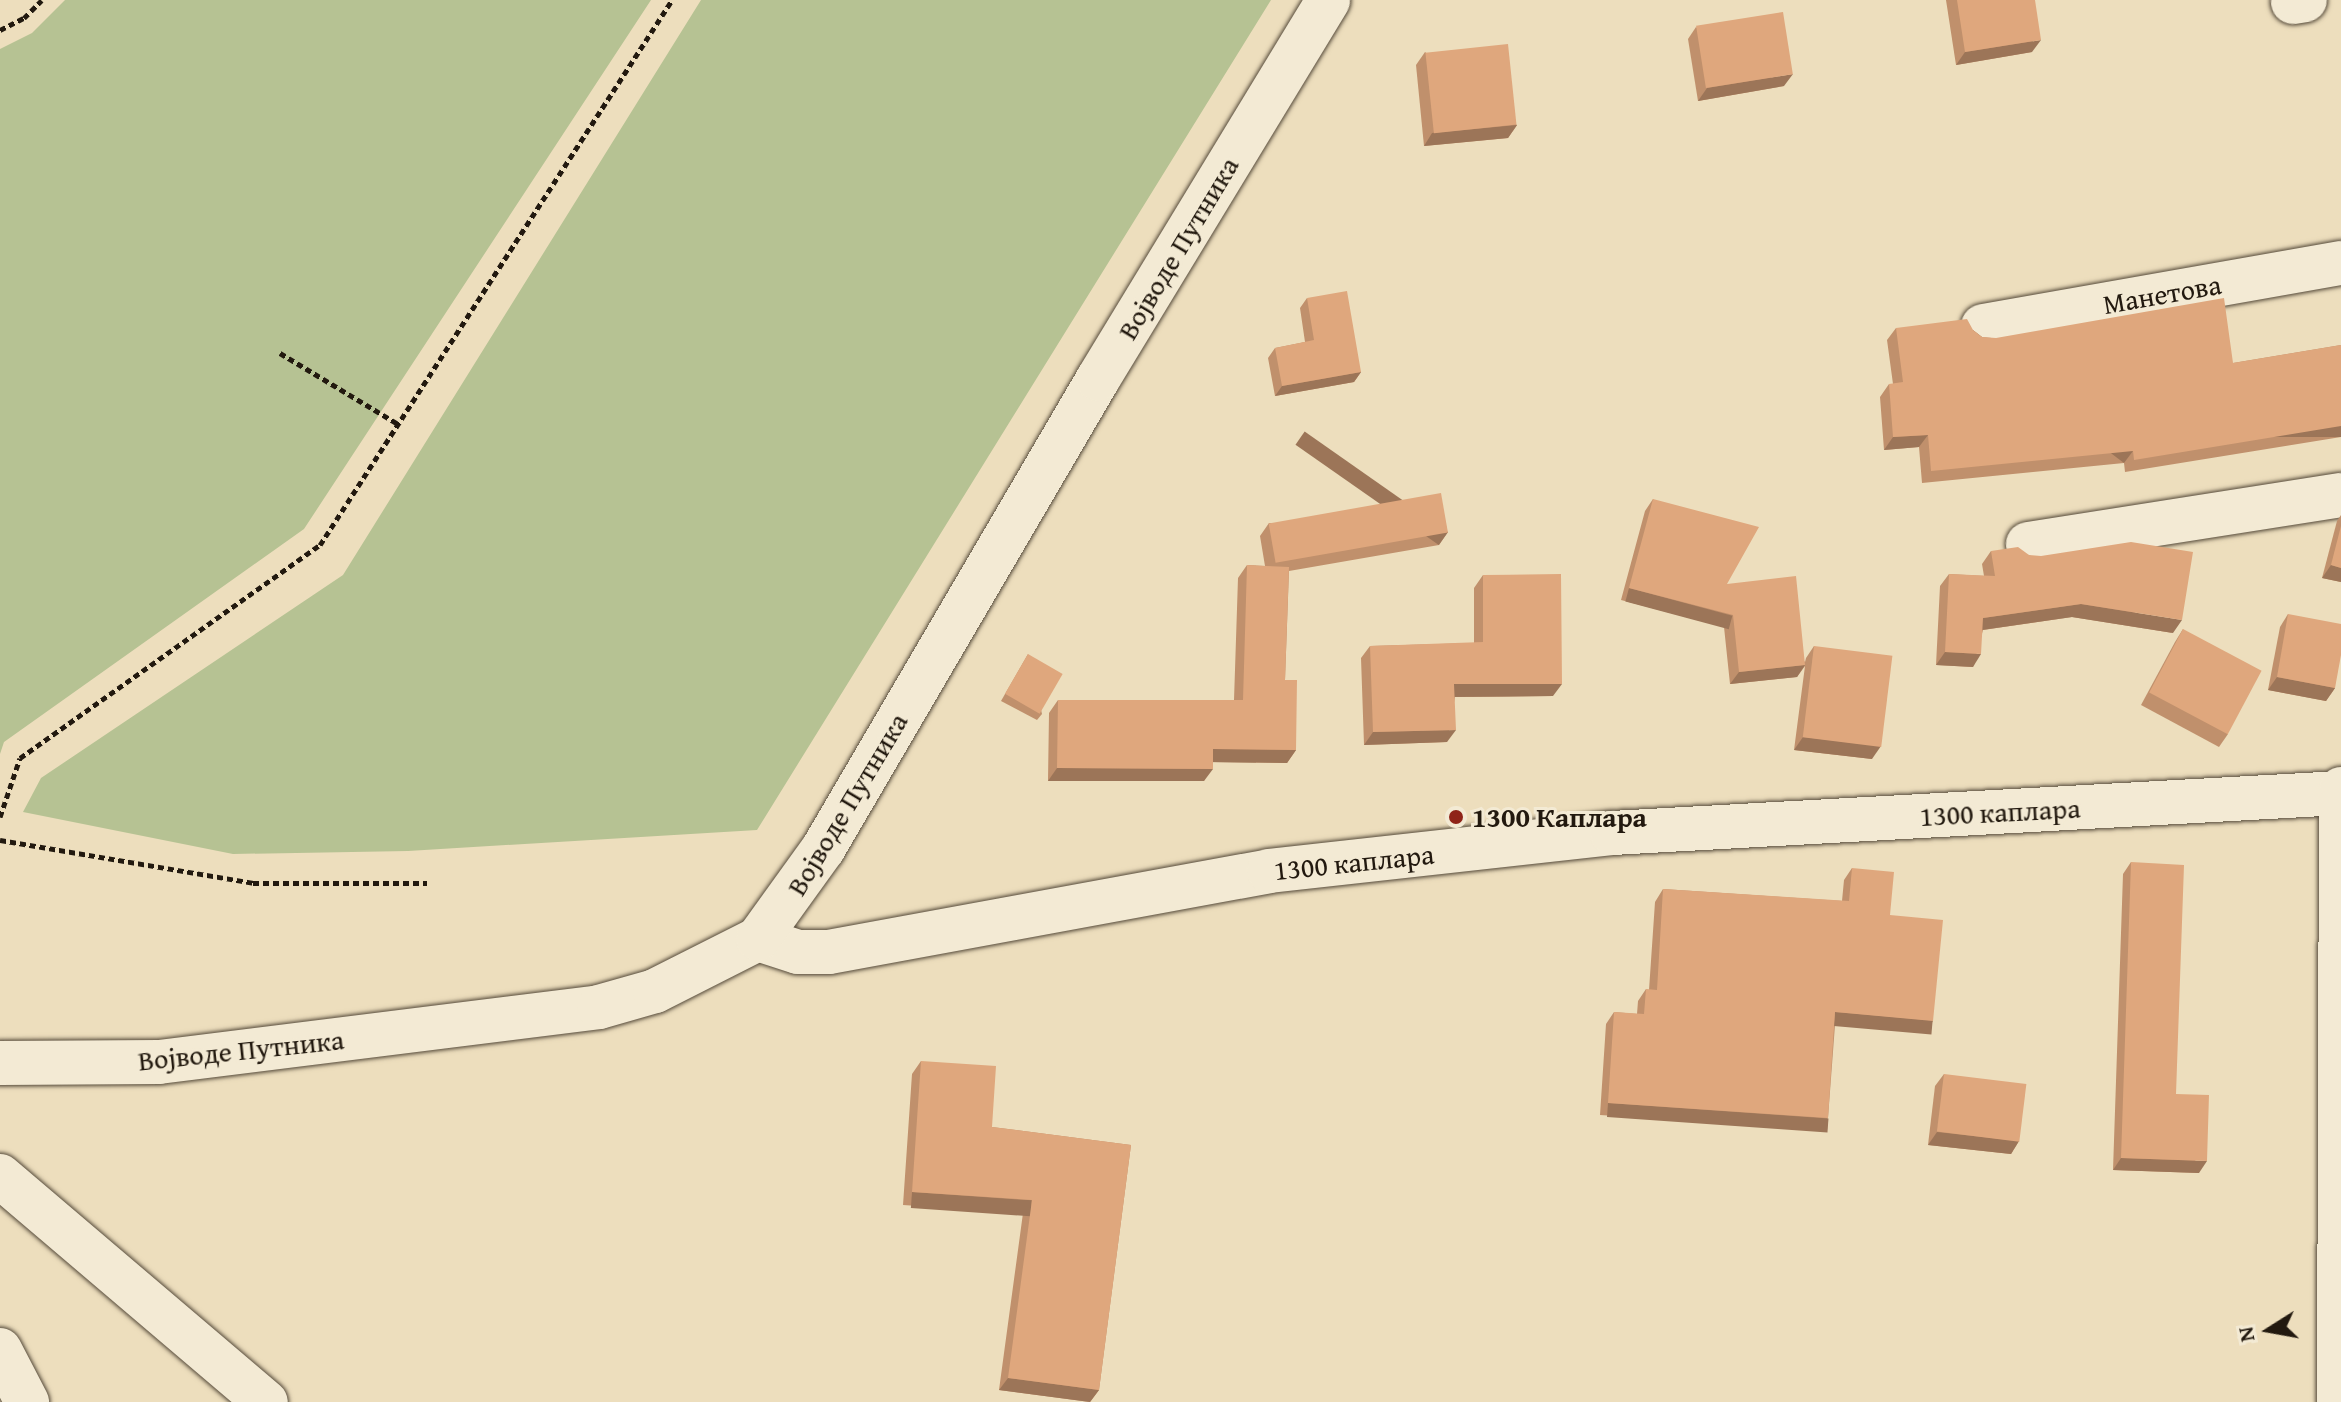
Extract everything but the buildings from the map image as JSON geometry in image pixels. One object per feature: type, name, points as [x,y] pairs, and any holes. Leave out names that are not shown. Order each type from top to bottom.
[{"type":"street","name":"Војводе Путника","points":[[0,1063],[159,1062],[599,1007],[655,991],[758,939],[823,849],[1098,379],[1328,0]]},
{"type":"street","name":"Манетова","points":[[1983,326],[2341,263]]},
{"type":"street","points":[[2028,544],[2341,495]]},
{"type":"street","name":"1300 каплара","points":[[758,939],[798,952],[829,952],[1269,871],[1612,833],[2340,792]]},
{"type":"street","points":[[2339,1402],[2340,792]]},
{"type":"street","points":[[0,1176],[266,1402]]},
{"type":"street","points":[[0,1350],[27,1402]]},
{"type":"path","points":[[0,30],[24,18],[42,0]]},
{"type":"path","points":[[0,817],[20,758],[320,545],[672,0]]},
{"type":"path","points":[[280,353],[398,424]]},
{"type":"path","points":[[0,840],[253,883],[427,883]]},
{"type":"green space","points":[[65,0],[651,0],[304,529],[4,742],[0,754],[0,49],[32,33]]},
{"type":"green space","points":[[701,0],[1271,0],[757,830],[408,851],[233,854],[23,812],[41,778],[343,575]]},
{"type":"place","name":"1300 Каплара","points":[[1456,817]]}]
